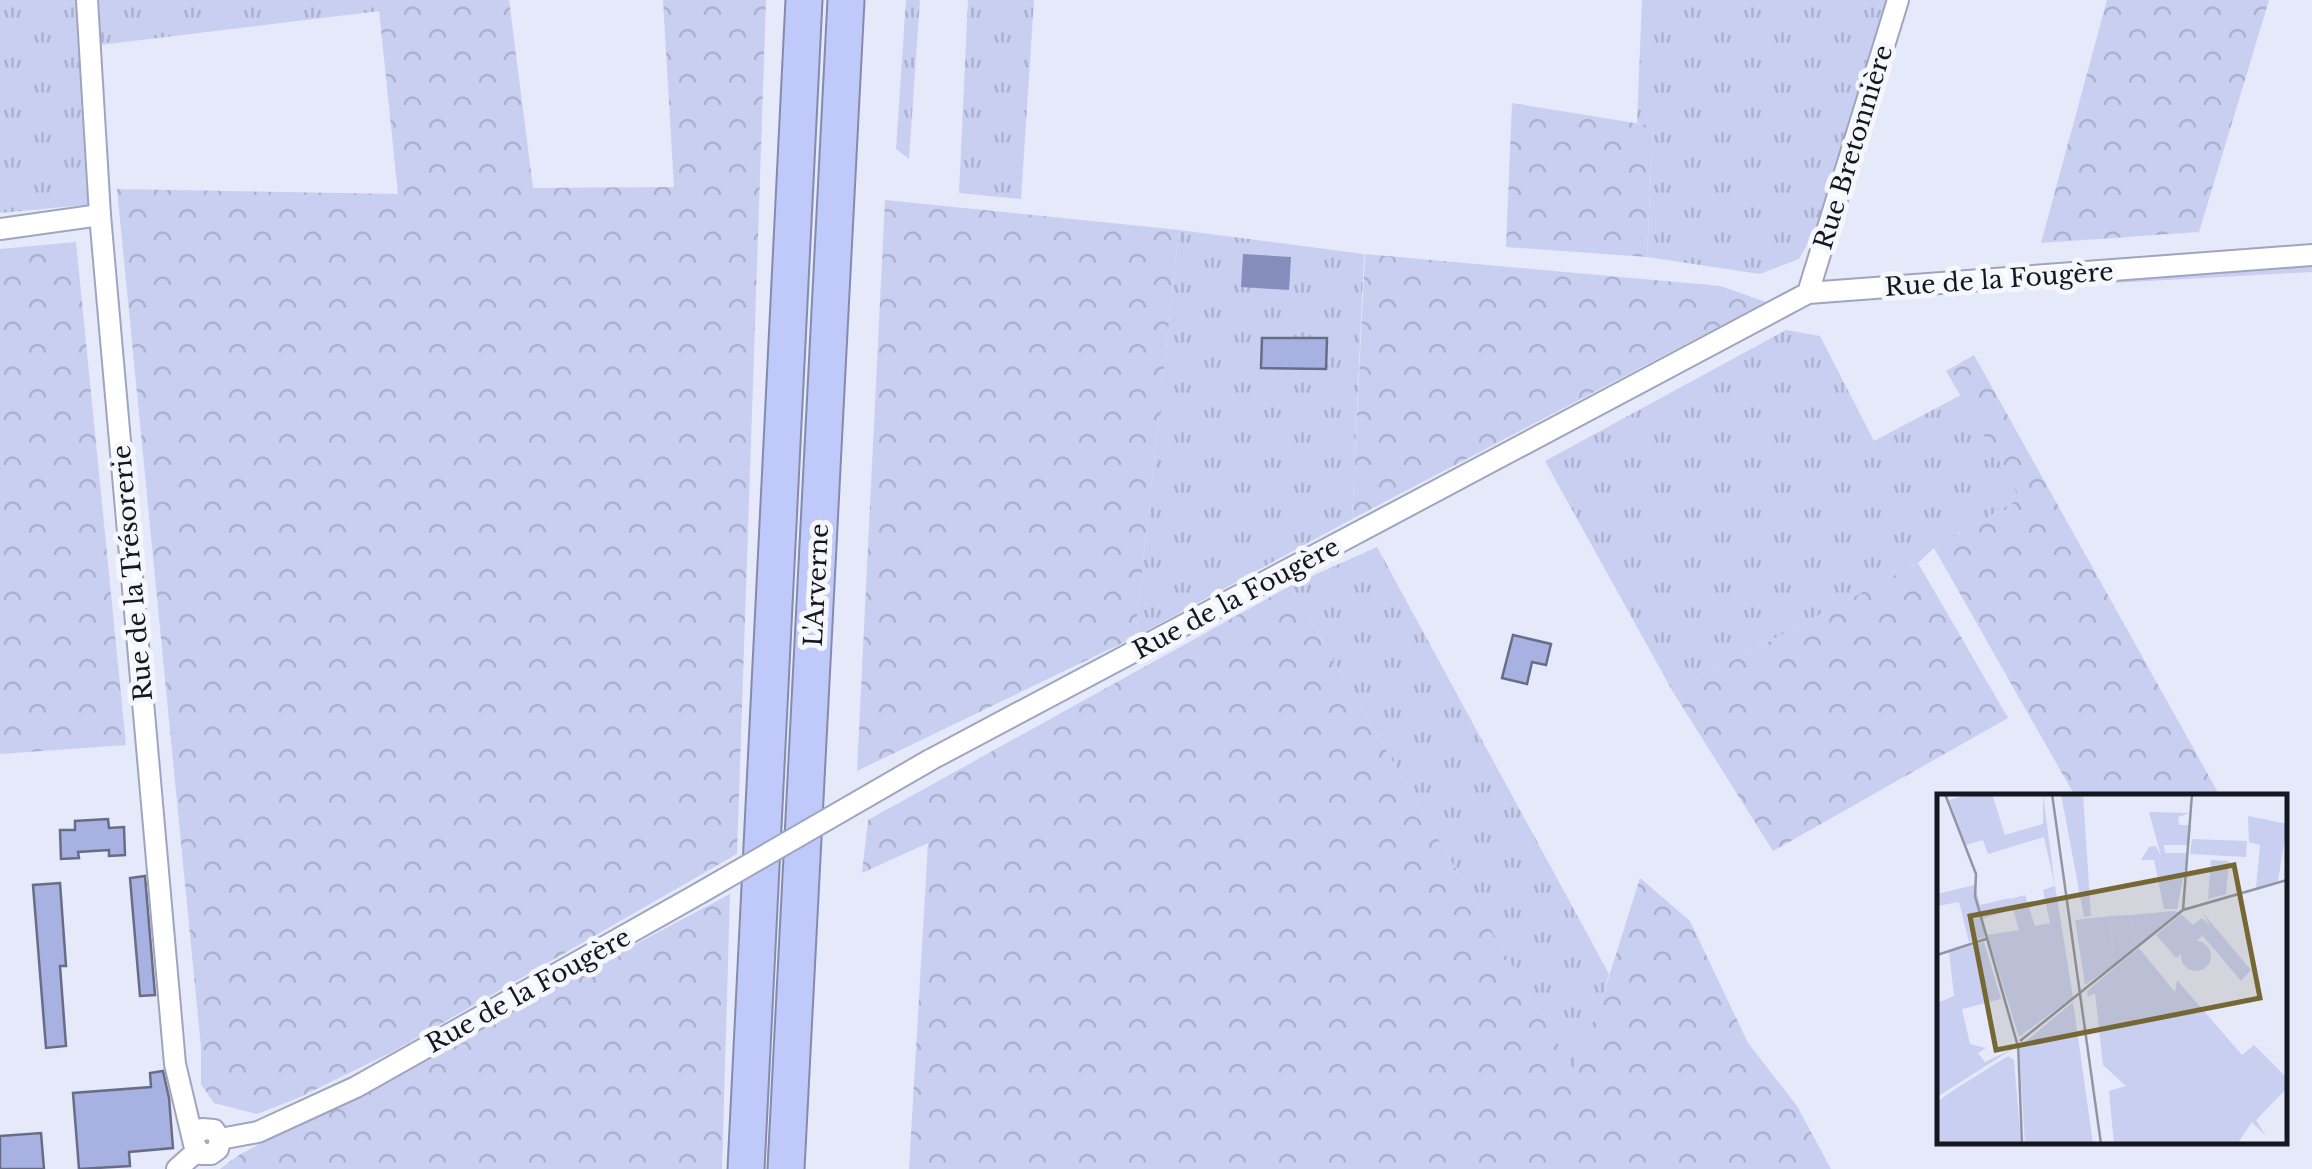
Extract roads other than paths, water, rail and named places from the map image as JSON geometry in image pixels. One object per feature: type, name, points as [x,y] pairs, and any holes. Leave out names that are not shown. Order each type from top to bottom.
[{"type":"highway","name":"L'Arverne","points":[[746,1169],[804,0]]},
{"type":"highway","name":"L'Arverne","points":[[786,1169],[846,0]]},
{"type":"street","name":"Rue de la Trésorerie","points":[[87,0],[100,216],[175,1064],[195,1147]]},
{"type":"street","name":"Rue Bretonnière","points":[[1808,293],[1898,0]]},
{"type":"street","points":[[0,229],[100,216]]},
{"type":"street","name":"Rue de la Fougère","points":[[195,1147],[194,1137],[202,1129],[214,1130],[220,1139],[258,1132],[356,1087],[930,760],[1808,293],[2312,255]]},
{"type":"street","points":[[177,1169],[195,1147]]}]
